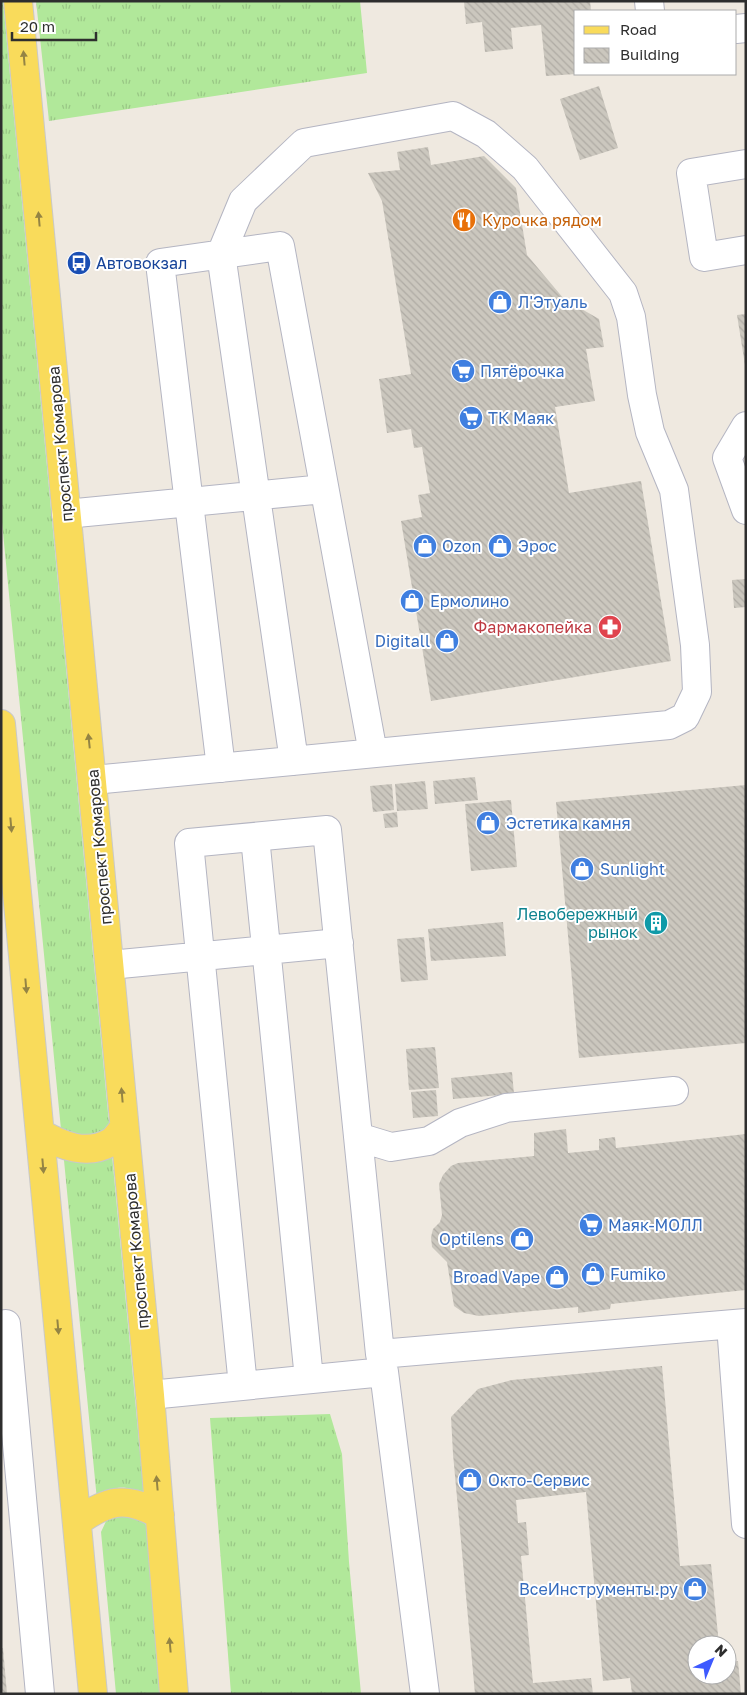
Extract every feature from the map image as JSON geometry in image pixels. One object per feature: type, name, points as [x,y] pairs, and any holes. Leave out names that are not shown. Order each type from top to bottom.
[{"type":"main road","name":"проспект Комарова","points":[[18,1],[150,1395],[174,1694]]},
{"type":"main road","points":[[1,724],[93,1694]]},
{"type":"main road","points":[[40,1133],[58,1144],[76,1149],[97,1148],[112,1141],[124,1128]]},
{"type":"main road","points":[[76,1522],[93,1510],[110,1504],[128,1502],[147,1508],[160,1516]]},
{"type":"lane","points":[[93,780],[669,725],[685,717],[697,692],[695,645],[690,603],[674,490],[650,432],[642,395],[631,316],[622,293],[525,168],[486,134],[453,116],[304,143],[243,201],[221,254],[294,760]]},
{"type":"lane","points":[[746,164],[691,173],[704,257],[746,250]]},
{"type":"lane","points":[[220,768],[160,262],[280,246],[373,753]]},
{"type":"lane","points":[[746,426],[728,458],[746,510]]},
{"type":"lane","points":[[66,514],[324,488]]},
{"type":"lane","points":[[243,1386],[189,843],[328,830],[382,1363],[425,1694]]},
{"type":"lane","points":[[255,837],[309,1379]]},
{"type":"lane","points":[[110,965],[339,943]]},
{"type":"lane","points":[[358,1137],[391,1147],[429,1141],[460,1123],[506,1108],[674,1091]]},
{"type":"lane","points":[[1,1327],[6,1324],[40,1694]]},
{"type":"lane","points":[[150,1395],[309,1379],[382,1363],[738,1324],[746,1524]]},
{"type":"green space","points":[[1,1],[3,1],[144,1494],[131,1489],[119,1488],[109,1491],[97,1500],[1,512]]},
{"type":"green space","points":[[36,1],[360,1],[367,73],[49,121]]},
{"type":"green space","points":[[330,1414],[342,1454],[349,1562],[361,1694],[231,1694],[210,1418]]},
{"type":"green space","points":[[137,1514],[147,1526],[160,1694],[116,1694],[101,1532],[108,1517]]},
{"type":"building","points":[[464,1],[590,1],[591,10],[574,10],[574,74],[546,76],[541,25],[511,28],[513,49],[485,52],[482,22],[466,24]]},
{"type":"building","points":[[599,86],[618,148],[580,160],[560,99]]},
{"type":"building","name":"ТК Маяк","points":[[428,147],[431,165],[484,156],[516,188],[527,255],[564,299],[599,319],[604,347],[586,349],[595,401],[555,407],[569,493],[641,481],[671,661],[431,701],[401,521],[422,517],[418,495],[430,493],[422,447],[414,448],[411,429],[387,433],[379,379],[411,374],[382,201],[368,173],[400,170],[397,152]]},
{"type":"building","points":[[746,314],[746,365],[745,365],[737,315]]},
{"type":"building","points":[[746,579],[746,607],[734,608],[732,580]]},
{"type":"building","points":[[475,777],[478,800],[435,804],[433,781]]},
{"type":"building","points":[[425,781],[428,809],[397,811],[395,784]]},
{"type":"building","points":[[392,784],[394,810],[373,812],[370,786]]},
{"type":"building","name":"Левобережный рынок","points":[[746,785],[746,1043],[579,1058],[556,802]]},
{"type":"building","points":[[511,800],[517,867],[471,871],[465,804]]},
{"type":"building","points":[[397,812],[398,827],[385,828],[383,814]]},
{"type":"building","points":[[503,922],[506,956],[431,961],[428,929]]},
{"type":"building","points":[[424,937],[428,980],[401,982],[397,939]]},
{"type":"building","points":[[435,1047],[439,1088],[409,1090],[406,1049]]},
{"type":"building","points":[[512,1072],[514,1094],[453,1099],[451,1078]]},
{"type":"building","points":[[436,1090],[438,1116],[413,1118],[411,1092]]},
{"type":"building","name":"Маяк-МОЛЛ","points":[[566,1129],[568,1153],[599,1150],[599,1139],[615,1137],[616,1148],[746,1134],[746,1290],[611,1304],[610,1309],[578,1313],[578,1307],[479,1316],[464,1313],[454,1306],[447,1262],[432,1247],[431,1237],[433,1229],[440,1222],[442,1215],[439,1184],[443,1175],[451,1166],[458,1163],[534,1156],[534,1133]]},
{"type":"building","points":[[662,1366],[680,1566],[711,1564],[718,1635],[687,1635],[687,1685],[737,1685],[738,1661],[741,1694],[632,1694],[630,1678],[603,1681],[586,1492],[516,1500],[518,1523],[526,1522],[529,1555],[521,1556],[533,1683],[591,1678],[593,1694],[475,1694],[451,1417],[478,1389],[512,1380]]},
{"type":"building","points":[[1,1648],[3,1648],[7,1694],[1,1694]]},
{"type":"place","name":"Курочка рядом","points":[[464,220]]},
{"type":"place","name":"Автовокзал","points":[[79,263]]},
{"type":"place","name":"Л'Этуаль","points":[[500,302]]},
{"type":"place","name":"Пятёрочка","points":[[463,371]]},
{"type":"place","name":"ТК Маяк","points":[[471,418]]},
{"type":"place","name":"Ozon","points":[[425,546]]},
{"type":"place","name":"Эрос","points":[[500,546]]},
{"type":"place","name":"Ермолино","points":[[412,601]]},
{"type":"place","name":"Фармакопейка","points":[[610,627]]},
{"type":"place","name":"Digitall","points":[[447,641]]},
{"type":"place","name":"Эстетика камня","points":[[488,823]]},
{"type":"place","name":"Sunlight","points":[[582,869]]},
{"type":"place","name":"Левобережный рынок","points":[[656,923]]},
{"type":"place","name":"Маяк-МОЛЛ","points":[[591,1225]]},
{"type":"place","name":"Optilens","points":[[522,1239]]},
{"type":"place","name":"Fumiko","points":[[593,1274]]},
{"type":"place","name":"Broad Vape","points":[[557,1277]]},
{"type":"place","name":"Окто-Сервис","points":[[470,1480]]},
{"type":"place","name":"ВсеИнструменты.ру","points":[[695,1589]]}]
